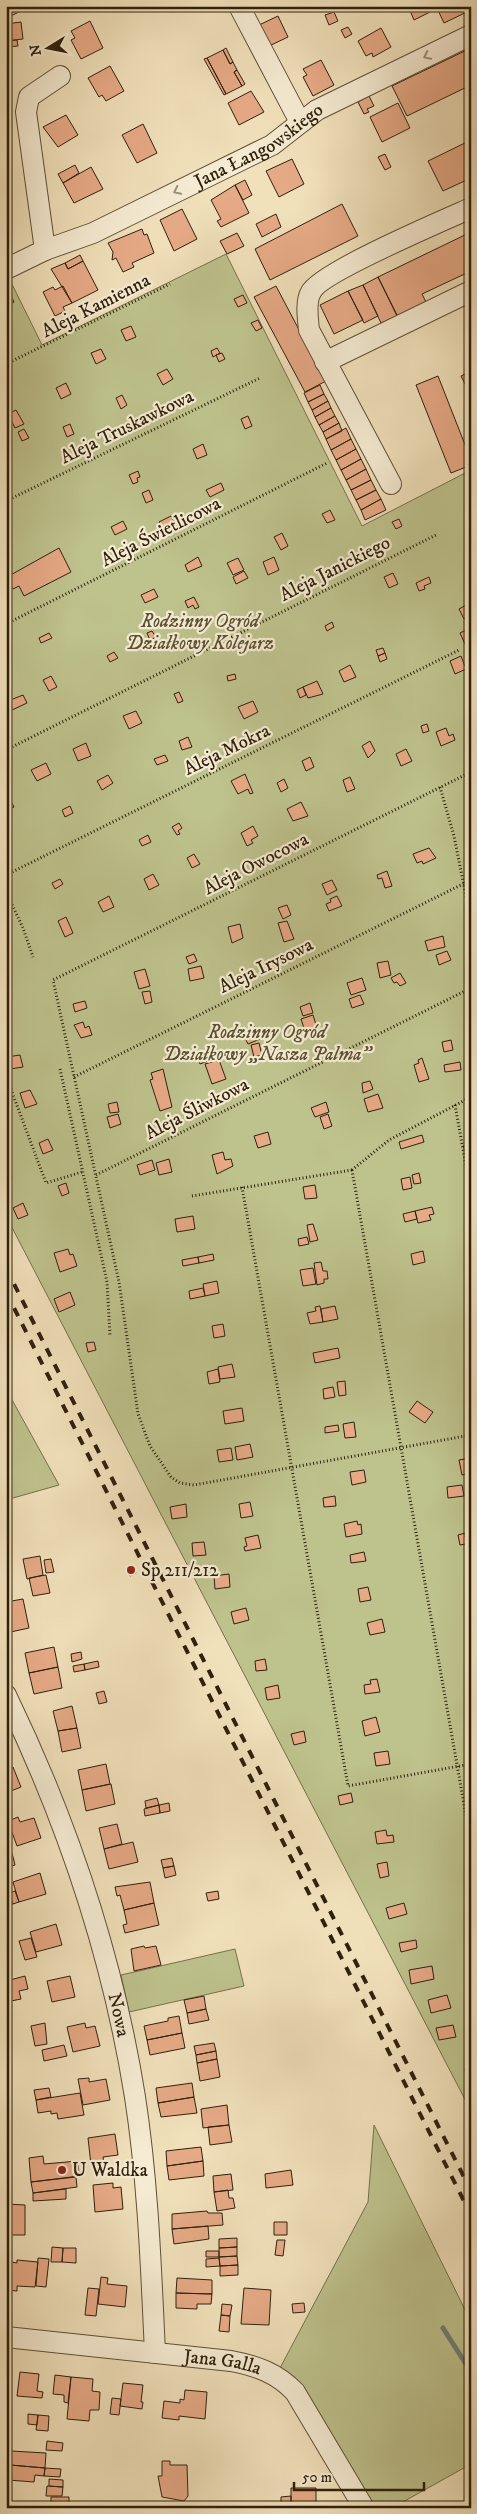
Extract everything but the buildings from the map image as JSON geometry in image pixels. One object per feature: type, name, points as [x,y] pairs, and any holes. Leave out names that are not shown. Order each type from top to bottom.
[{"type":"street","points":[[239,6],[300,122]]},
{"type":"street","name":"Jana Łangowskiego","points":[[6,269],[44,250],[93,233],[272,145],[317,110],[471,35]]},
{"type":"street","points":[[44,250],[26,112],[29,97],[60,76]]},
{"type":"street","points":[[391,484],[309,330],[310,292],[322,280],[471,208]]},
{"type":"street","points":[[325,362],[471,291]]},
{"type":"street","name":"Nowa","points":[[6,1695],[61,1825],[98,1932],[114,1995],[135,2097],[143,2162],[154,2353]]},
{"type":"street","name":"Jana Galla","points":[[6,2337],[249,2364],[264,2369],[285,2382],[304,2407],[364,2508]]},
{"type":"path","name":"Aleja Kamienna","points":[[6,364],[170,284]]},
{"type":"path","name":"Aleja Truskawkowa","points":[[6,501],[260,378]]},
{"type":"path","name":"Aleja Świetlicowa","points":[[6,624],[327,463]]},
{"type":"path","name":"Aleja Janickiego","points":[[6,750],[436,534]]},
{"type":"path","name":"Aleja Mokra","points":[[6,875],[460,650]]},
{"type":"path","name":"Aleja Owocowa","points":[[74,1077],[53,980],[471,772]]},
{"type":"path","points":[[440,787],[454,836],[471,921]]},
{"type":"path","name":"Aleja Irysowa","points":[[74,1077],[471,880]]},
{"type":"path","points":[[6,892],[34,957]]},
{"type":"path","points":[[6,906],[12,904]]},
{"type":"path","name":"Aleja Śliwkowa","points":[[96,1175],[471,988]]},
{"type":"path","points":[[60,1069],[107,1282],[110,1335]]},
{"type":"path","points":[[6,1076],[46,1183],[82,1172]]},
{"type":"path","points":[[74,1077],[120,1282],[138,1414],[143,1433],[171,1477],[180,1483],[194,1485],[471,1435]]},
{"type":"path","points":[[192,1196],[352,1170],[389,1140],[471,1097]]},
{"type":"path","points":[[455,1105],[471,1194]]},
{"type":"path","points":[[463,1146],[471,1145]]},
{"type":"path","points":[[352,1170],[471,1844]]},
{"type":"path","points":[[242,1187],[348,1786],[471,1764]]},
{"type":"green space","points":[[226,254],[362,526],[471,470],[471,2111],[6,1216],[6,277],[8,276],[42,345]]},
{"type":"green space","points":[[11,1398],[59,1485],[6,1500],[6,1400]]},
{"type":"green space","points":[[235,1949],[244,1986],[129,2012],[121,1975]]},
{"type":"green space","points":[[374,2125],[471,2322],[471,2464],[392,2508],[373,2508],[280,2368],[368,2202]]},
{"type":"waterway","points":[[443,2328],[471,2372]]},
{"type":"railway","points":[[6,1268],[471,2191]]},
{"type":"railway","points":[[6,1292],[471,2215]]},
{"type":"place","name":"Sp 211/212","points":[[131,1570]]},
{"type":"place","name":"U Waldka","points":[[62,2170]]},
{"type":"park label","name":"Rodzinny Ogród Działkowy Kolejarz","points":[[200,632]]},
{"type":"park label","name":"Rodzinny Ogród Działkowy „Nasza Palma”","points":[[267,1043]]}]
